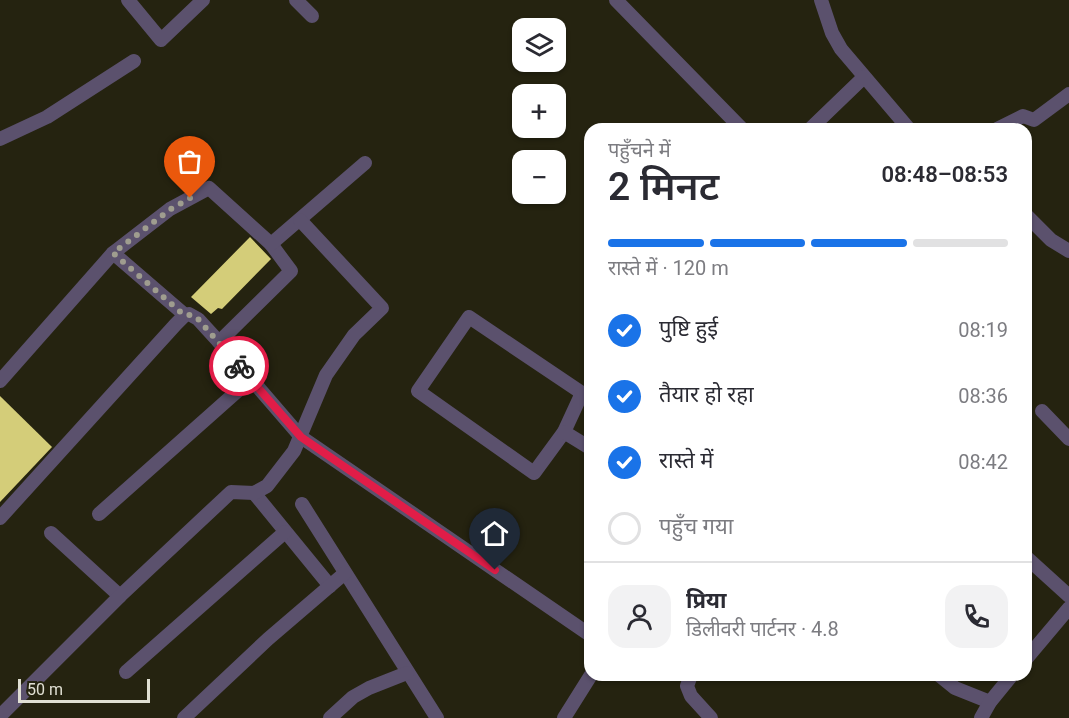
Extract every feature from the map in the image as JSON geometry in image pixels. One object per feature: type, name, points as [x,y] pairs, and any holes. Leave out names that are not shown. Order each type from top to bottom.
[{"type":"street","points":[[128,0],[161,40],[203,0]]},
{"type":"street","points":[[296,0],[312,16]]},
{"type":"street","points":[[616,0],[736,123]]},
{"type":"street","points":[[821,0],[832,33],[841,49],[904,123]]},
{"type":"street","points":[[0,139],[46,117],[134,61]]},
{"type":"street","points":[[816,123],[864,77]]},
{"type":"street","points":[[1009,123],[1023,116],[1034,120],[1069,94]]},
{"type":"street","points":[[272,244],[365,163]]},
{"type":"street","points":[[0,381],[113,253],[171,209],[209,188],[272,244],[291,271],[219,342]]},
{"type":"street","points":[[0,716],[120,596],[231,492],[254,493],[267,486],[294,451],[326,375],[354,335],[382,308],[300,220]]},
{"type":"street","points":[[1032,221],[1050,240],[1069,251]]},
{"type":"street","points":[[113,253],[184,315],[193,315],[198,319],[301,437],[584,631]]},
{"type":"street","points":[[0,518],[184,315]]},
{"type":"street","points":[[469,317],[582,393],[564,432],[534,473],[418,391],[469,317]]},
{"type":"street","points":[[99,514],[251,379]]},
{"type":"street","points":[[1042,411],[1069,439]]},
{"type":"street","points":[[564,432],[584,444]]},
{"type":"street","points":[[254,493],[330,586]]},
{"type":"street","points":[[302,504],[437,718]]},
{"type":"street","points":[[126,672],[285,532]]},
{"type":"street","points":[[51,533],[120,596]]},
{"type":"street","points":[[1032,562],[1069,596]]},
{"type":"street","points":[[184,718],[268,639],[345,573]]},
{"type":"street","points":[[1032,652],[1069,609]]},
{"type":"street","points":[[330,718],[353,697],[407,672]]},
{"type":"street","points":[[564,718],[587,681]]},
{"type":"street","points":[[689,681],[687,686],[691,696],[711,718]]},
{"type":"street","points":[[946,681],[955,688],[990,702]]},
{"type":"street","points":[[981,718],[990,702],[1007,681]]},
{"type":"building","points":[[250,237],[271,259],[222,309],[218,308],[211,314],[191,297]]},
{"type":"building","points":[[0,396],[52,447],[0,502]]},
{"type":"way so far","points":[[190,198],[171,209],[113,253],[184,315],[193,315],[198,319],[239,366]]},
{"type":"route","points":[[239,366],[301,437],[495,570]]}]
